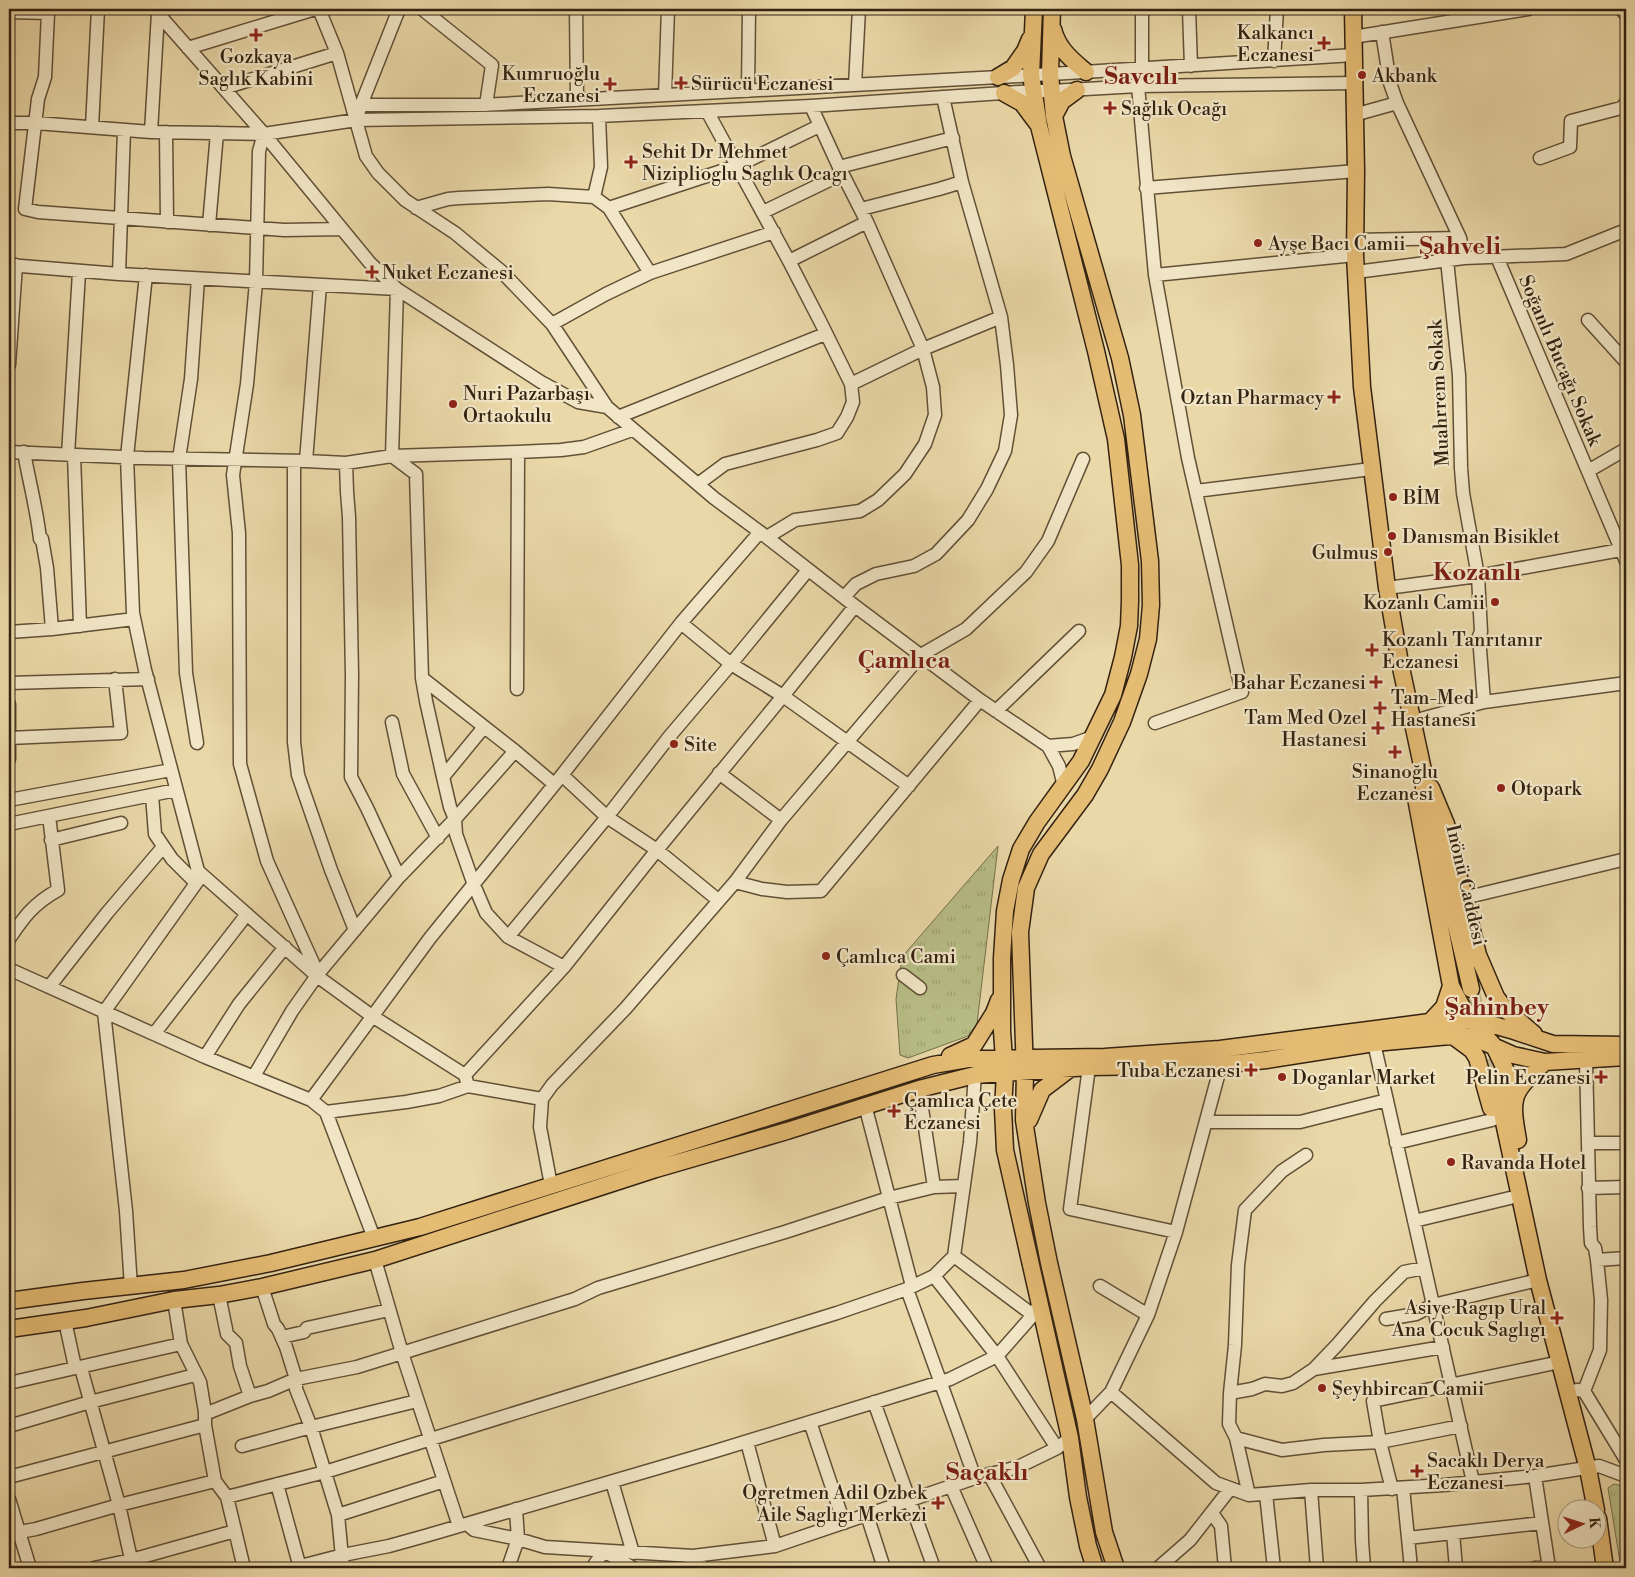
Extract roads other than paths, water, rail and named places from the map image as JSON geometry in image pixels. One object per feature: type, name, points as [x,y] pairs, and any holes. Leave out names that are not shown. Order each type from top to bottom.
[{"type":"main road","points":[[1034,9],[1033,83],[1038,126],[1105,385],[1116,439],[1130,565],[1129,626],[1113,695],[1081,761],[1037,822],[1021,849],[1004,911],[1002,958],[1005,1150],[1064,1443],[1095,1568]]},
{"type":"main road","points":[[1345,9],[1354,115],[1351,171]]},
{"type":"main road","points":[[1349,55],[1353,37],[1353,9]]},
{"type":"main road","points":[[1052,16],[1055,37],[1066,55],[1086,72]]},
{"type":"main road","points":[[1052,16],[1050,74],[1054,116],[1062,156],[1120,358],[1132,415],[1150,561],[1151,605],[1148,639],[1139,674],[1122,722],[1100,769],[1085,795],[1041,854],[1026,888],[1020,932],[1024,1120],[1037,1203],[1085,1419],[1104,1532],[1116,1568]]},
{"type":"main road","points":[[998,77],[1013,68],[1025,51],[1033,32]]},
{"type":"main road","points":[[1351,83],[1352,250],[1358,416],[1376,582],[1388,654],[1402,724],[1419,770],[1446,824],[1478,955],[1496,997],[1505,1009],[1539,1039]]},
{"type":"main road","points":[[1054,116],[1062,101],[1078,90]]},
{"type":"main road","points":[[1004,93],[1022,103],[1033,116],[1038,126]]},
{"type":"main road","points":[[1352,250],[1356,272],[1362,387],[1387,588],[1400,663],[1413,721],[1419,770],[1420,821],[1451,986],[1471,1020],[1494,1046],[1508,1076],[1514,1098],[1515,1120],[1539,1254],[1538,1280]]},
{"type":"main road","name":"Inönü Caddesi","points":[[1419,770],[1471,989]]},
{"type":"main road","points":[[1430,1022],[1444,1007],[1451,986]]},
{"type":"main road","points":[[933,1065],[974,1045],[994,1013],[1002,993]]},
{"type":"main road","points":[[9,1329],[65,1321],[174,1300],[219,1295],[262,1287],[375,1260],[656,1169],[787,1131],[919,1089],[1005,1066],[1024,1065],[1071,1068],[1220,1057],[1430,1022],[1460,1019],[1511,1030],[1553,1044],[1626,1044]]},
{"type":"main road","points":[[1022,1026],[1031,1043],[1054,1056]]},
{"type":"main road","points":[[1024,1065],[1054,1056],[1220,1057],[1266,1060],[1374,1043],[1461,1035],[1475,1038],[1513,1055],[1544,1062],[1626,1057]]},
{"type":"main road","points":[[1453,1036],[1472,1050],[1477,1058],[1489,1101],[1522,1252],[1538,1280]]},
{"type":"main road","points":[[9,1301],[184,1280],[272,1263],[420,1227],[933,1065],[968,1059],[1005,1066]]},
{"type":"main road","points":[[1514,1098],[1526,1080],[1544,1062]]},
{"type":"main road","points":[[1026,1132],[1030,1116],[1042,1090],[1071,1068]]},
{"type":"main road","points":[[1497,1090],[1538,1280],[1588,1469],[1594,1500]]},
{"type":"main road","points":[[1108,1544],[1128,1568]]},
{"type":"main road","points":[[1602,1550],[1605,1568]]},
{"type":"street","points":[[92,127],[98,9]]},
{"type":"street","points":[[188,48],[315,9]]},
{"type":"street","points":[[320,9],[337,53],[366,156],[378,173],[416,208],[454,233],[501,271],[552,324],[607,407],[632,430],[714,498],[764,534],[855,606],[980,700],[1048,746],[1059,766],[1064,786]]},
{"type":"street","points":[[356,120],[399,9]]},
{"type":"street","points":[[422,9],[492,65],[486,105]]},
{"type":"street","points":[[576,9],[578,100]]},
{"type":"street","points":[[665,95],[668,9]]},
{"type":"street","points":[[748,91],[749,9]]},
{"type":"street","points":[[855,85],[859,9]]},
{"type":"street","points":[[1142,9],[1142,69]]},
{"type":"street","points":[[1189,9],[1191,66]]},
{"type":"street","points":[[1274,61],[1278,9]]},
{"type":"street","points":[[1353,37],[1519,9]]},
{"type":"street","points":[[1622,9],[1626,15]]},
{"type":"street","points":[[9,12],[48,11],[45,77],[38,99],[25,209],[38,212],[284,230],[342,229]]},
{"type":"street","points":[[156,11],[264,134],[370,263],[397,290],[541,382],[578,402],[607,407]]},
{"type":"street","points":[[151,132],[156,11]]},
{"type":"street","points":[[1382,32],[1390,82],[1397,103],[1460,238],[1464,258]]},
{"type":"street","points":[[224,88],[337,53]]},
{"type":"street","points":[[9,122],[151,132],[264,134],[356,120],[598,116],[811,106],[1004,93],[1033,83],[1050,74],[1349,55]]},
{"type":"street","points":[[361,105],[486,105],[998,77],[1033,83],[1051,91],[1138,86],[1351,83]]},
{"type":"street","points":[[1138,86],[1155,275],[1180,415],[1242,692],[1156,723]]},
{"type":"street","points":[[844,597],[856,584],[876,574],[914,566],[936,554],[968,520],[987,489],[1005,450],[1011,415],[1001,316],[962,182],[943,97]]},
{"type":"street","points":[[1354,115],[1397,103]]},
{"type":"street","points":[[1540,158],[1570,147],[1570,121],[1621,108],[1626,103]]},
{"type":"street","points":[[311,1100],[430,938],[558,780],[681,622],[764,534],[795,520],[860,511],[878,500],[906,474],[924,444],[935,415],[933,387],[923,349],[867,222],[840,170],[811,106]]},
{"type":"street","points":[[698,484],[725,464],[837,433],[847,418],[853,402],[851,384],[774,232],[707,111]]},
{"type":"street","points":[[594,197],[601,167],[598,116]]},
{"type":"street","points":[[609,208],[737,166],[819,126]]},
{"type":"street","points":[[119,274],[124,130]]},
{"type":"street","points":[[166,132],[167,222]]},
{"type":"street","points":[[209,225],[217,133]]},
{"type":"street","points":[[264,134],[258,151],[256,282],[247,384],[234,460],[233,486],[236,497],[239,533],[240,764],[267,861],[318,975]]},
{"type":"street","points":[[763,212],[840,170],[953,138]]},
{"type":"street","points":[[1146,188],[1351,171]]},
{"type":"street","points":[[861,209],[962,182]]},
{"type":"street","points":[[416,208],[448,199],[459,198],[548,194],[594,197],[609,208],[650,273]]},
{"type":"street","points":[[789,261],[867,222]]},
{"type":"street","points":[[1356,272],[1464,258],[1566,254],[1626,230]]},
{"type":"street","points":[[552,324],[606,294],[650,273],[774,232]]},
{"type":"street","points":[[1155,275],[1460,238]]},
{"type":"street","name":"Soğanlı Bucağı Sokak","points":[[1497,257],[1625,553]]},
{"type":"street","name":"Muahrrem Sokak","points":[[1447,260],[1459,375],[1460,459],[1463,493],[1478,576],[1484,702]]},
{"type":"street","points":[[9,365],[12,265],[80,272],[397,290]]},
{"type":"street","points":[[80,272],[71,455],[80,626]]},
{"type":"street","points":[[131,1287],[126,1211],[104,1012],[199,879],[134,619],[127,457],[146,275]]},
{"type":"street","points":[[197,743],[186,673],[179,459],[191,379],[198,279]]},
{"type":"street","points":[[320,285],[300,461],[294,742],[298,775],[331,870],[355,930]]},
{"type":"street","points":[[392,456],[397,290]]},
{"type":"street","points":[[851,384],[923,349],[1001,316]]},
{"type":"street","points":[[1588,320],[1626,362]]},
{"type":"street","points":[[618,417],[825,334]]},
{"type":"street","points":[[9,452],[346,463],[392,456],[518,452],[584,447],[632,430]]},
{"type":"street","points":[[1588,471],[1626,449]]},
{"type":"street","points":[[24,452],[47,568],[52,629]]},
{"type":"street","points":[[518,452],[518,688]]},
{"type":"street","points":[[392,456],[416,474],[422,678],[450,807],[455,819],[456,834],[486,913],[508,937],[564,967]]},
{"type":"street","points":[[551,1185],[540,1127],[542,1099],[552,1085],[625,1009],[734,882],[781,820],[921,655],[966,629],[1026,572],[1048,541],[1083,459]]},
{"type":"street","points":[[346,463],[352,675],[351,777],[399,877]]},
{"type":"street","points":[[1196,491],[1363,470]]},
{"type":"street","points":[[1387,588],[1625,553]]},
{"type":"street","points":[[508,937],[607,817],[669,737],[808,570]]},
{"type":"street","points":[[326,1112],[439,1096],[466,1080],[564,967],[656,850],[784,696],[855,606]]},
{"type":"street","points":[[9,632],[134,619]]},
{"type":"street","points":[[681,622],[731,664],[784,696],[909,786]]},
{"type":"street","points":[[996,711],[1079,631]]},
{"type":"street","points":[[422,678],[516,751],[656,850],[718,900]]},
{"type":"street","points":[[9,738],[121,732],[115,679]]},
{"type":"street","points":[[9,683],[148,679]]},
{"type":"street","points":[[1413,721],[1484,702],[1626,683]]},
{"type":"street","points":[[734,882],[762,889],[787,892],[821,891],[980,700]]},
{"type":"street","points":[[9,704],[9,759]]},
{"type":"street","points":[[392,722],[403,774],[438,838]]},
{"type":"street","points":[[443,777],[484,727]]},
{"type":"street","points":[[1048,746],[1073,744],[1093,737]]},
{"type":"street","points":[[254,1076],[292,1011],[318,975],[399,877],[438,838],[516,751]]},
{"type":"street","points":[[9,800],[171,770]]},
{"type":"street","points":[[720,773],[781,820]]},
{"type":"street","points":[[9,824],[176,790]]},
{"type":"street","points":[[152,795],[155,834],[172,859],[247,914],[318,975],[372,1016],[466,1080],[542,1099]]},
{"type":"street","points":[[9,939],[27,914],[43,898],[58,890],[49,816]]},
{"type":"street","points":[[52,840],[121,822]]},
{"type":"street","points":[[49,987],[107,913],[163,847]]},
{"type":"street","points":[[1464,898],[1626,859]]},
{"type":"street","points":[[154,1034],[247,914]]},
{"type":"street","points":[[205,1056],[238,1004],[285,947]]},
{"type":"street","points":[[9,969],[154,1034],[311,1100],[326,1112],[374,1238]]},
{"type":"street","points":[[903,975],[920,988]]},
{"type":"street","points":[[1374,1043],[1473,1482]]},
{"type":"street","points":[[1085,1419],[1111,1392],[1148,1315],[1176,1232],[1207,1122],[1220,1057]]},
{"type":"street","points":[[1584,1391],[1600,1350],[1601,1300],[1595,1248],[1591,1243],[1586,1060]]},
{"type":"street","points":[[1089,1067],[1070,1209],[1176,1232]]},
{"type":"street","points":[[227,1497],[325,1472],[837,1313],[909,1288],[934,1276],[954,1256],[970,1142],[975,1075]]},
{"type":"street","points":[[919,1089],[934,1187]]},
{"type":"street","points":[[1207,1122],[1300,1122],[1387,1100]]},
{"type":"street","points":[[865,1105],[889,1198],[909,1288],[975,1478]]},
{"type":"street","points":[[1396,1143],[1492,1120]]},
{"type":"street","points":[[1589,1143],[1626,1143]]},
{"type":"street","points":[[1249,1495],[1236,1438],[1228,1424],[1235,1346],[1238,1265],[1245,1210],[1282,1171],[1306,1155]]},
{"type":"street","points":[[9,1477],[105,1452],[205,1418],[210,1412],[296,1379],[357,1367],[575,1299],[598,1288],[785,1232],[889,1198],[934,1187],[964,1186]]},
{"type":"street","points":[[1588,1188],[1626,1188]]},
{"type":"street","points":[[1414,1221],[1510,1198]]},
{"type":"street","points":[[294,1568],[343,1562],[389,1546],[612,1482],[950,1380],[998,1356],[1036,1310],[954,1256]]},
{"type":"street","points":[[1597,1260],[1626,1258]]},
{"type":"street","points":[[375,1260],[417,1401],[444,1481],[463,1525],[474,1530],[518,1539],[545,1548],[685,1556],[775,1546],[975,1478],[1018,1467],[1064,1443],[934,1276]]},
{"type":"street","points":[[1230,1393],[1252,1389],[1265,1384],[1282,1386],[1293,1383],[1314,1369],[1375,1301],[1404,1272],[1424,1268]]},
{"type":"street","points":[[1386,1319],[1416,1314],[1433,1305],[1538,1280]]},
{"type":"street","points":[[1100,1286],[1148,1315]]},
{"type":"street","points":[[262,1287],[274,1324],[282,1337],[296,1379],[296,1389],[311,1427],[338,1515],[343,1562]]},
{"type":"street","points":[[219,1295],[227,1334],[236,1343],[240,1366],[250,1396]]},
{"type":"street","points":[[174,1300],[181,1344],[200,1382],[215,1481],[227,1497],[244,1568]]},
{"type":"street","points":[[282,1337],[304,1332],[307,1328],[389,1310]]},
{"type":"street","points":[[65,1321],[120,1505],[132,1564]]},
{"type":"street","points":[[9,1383],[181,1344]]},
{"type":"street","points":[[1314,1369],[1443,1347]]},
{"type":"street","points":[[1411,1568],[1408,1538],[1398,1489],[1380,1442],[1373,1401],[1560,1362]]},
{"type":"street","points":[[9,1426],[90,1402],[196,1375]]},
{"type":"street","points":[[1566,1388],[1584,1391],[1626,1460]]},
{"type":"street","points":[[1111,1392],[1216,1483],[1249,1495],[1311,1490],[1398,1489],[1535,1476],[1599,1466],[1626,1476]]},
{"type":"street","points":[[242,1446],[417,1401]]},
{"type":"street","points":[[874,1402],[934,1568]]},
{"type":"street","points":[[810,1422],[844,1522]]},
{"type":"street","points":[[1236,1438],[1282,1450],[1324,1445],[1380,1442],[1461,1426]]},
{"type":"street","points":[[747,1442],[775,1546]]},
{"type":"street","points":[[989,1474],[1040,1568]]},
{"type":"street","points":[[1535,1476],[1549,1567],[1535,1568]]},
{"type":"street","points":[[14,1533],[36,1529],[215,1481]]},
{"type":"street","points":[[338,1515],[444,1481]]},
{"type":"street","points":[[612,1482],[633,1553]]},
{"type":"street","points":[[277,1484],[298,1564],[294,1568]]},
{"type":"street","points":[[951,1486],[987,1568]]},
{"type":"street","points":[[1158,1568],[1190,1540],[1230,1489]]},
{"type":"street","points":[[1311,1490],[1317,1568]]},
{"type":"street","points":[[1361,1490],[1364,1568]]},
{"type":"street","points":[[1266,1494],[1274,1568]]},
{"type":"street","points":[[9,1499],[14,1533],[30,1568]]},
{"type":"street","points":[[510,1567],[518,1539],[516,1509]]},
{"type":"street","points":[[1212,1513],[1220,1526],[1225,1568]]},
{"type":"street","points":[[867,1515],[884,1568]]},
{"type":"street","points":[[1408,1538],[1541,1523]]},
{"type":"street","points":[[94,1568],[132,1564],[235,1531]]},
{"type":"street","points":[[1453,1533],[1456,1568]]},
{"type":"street","points":[[592,1568],[604,1551]]},
{"type":"street","points":[[604,1551],[633,1568]]},
{"type":"street","points":[[685,1556],[705,1568]]},
{"type":"tunnel","points":[[1471,989],[1497,1090]]},
{"type":"place","name":"Gozkaya Saglık Kabini","points":[[256,35]]},
{"type":"place","name":"Kalkancı Eczanesi","points":[[1324,43]]},
{"type":"place","name":"Akbank","points":[[1362,75]]},
{"type":"place","name":"Sürücü Eczanesi","points":[[681,83]]},
{"type":"place","name":"Kumruoğlu Eczanesi","points":[[610,84]]},
{"type":"place","name":"Sağlık Ocağı","points":[[1110,108]]},
{"type":"place","name":"Sehit Dr Mehmet Niziplioglu Saglık Ocagı","points":[[631,162]]},
{"type":"place","name":"Ayşe Bacı Camii","points":[[1258,243]]},
{"type":"place","name":"Nuket Eczanesi","points":[[372,272]]},
{"type":"place","name":"Oztan Pharmacy","points":[[1334,397]]},
{"type":"place","name":"Nuri Pazarbaşı Ortaokulu","points":[[453,404]]},
{"type":"place","name":"BİM","points":[[1393,497]]},
{"type":"place","name":"Danısman Bisiklet","points":[[1392,536]]},
{"type":"place","name":"Gulmus","points":[[1388,552]]},
{"type":"place","name":"Kozanlı Camii","points":[[1495,602]]},
{"type":"place","name":"Kozanlı Tanrıtanır Eczanesi","points":[[1372,650]]},
{"type":"place","name":"Bahar Eczanesi","points":[[1376,682]]},
{"type":"place","name":"Tam-Med Hastanesi","points":[[1380,708]]},
{"type":"place","name":"Tam Med Ozel Hastanesi","points":[[1378,728]]},
{"type":"place","name":"Site","points":[[674,744]]},
{"type":"place","name":"Sinanoğlu Eczanesi","points":[[1395,752]]},
{"type":"place","name":"Otopark","points":[[1501,788]]},
{"type":"place","name":"Çamlıca Cami","points":[[826,956]]},
{"type":"place","name":"Tuba Eczanesi","points":[[1251,1070]]},
{"type":"place","name":"Doganlar Market","points":[[1282,1077]]},
{"type":"place","name":"Pelin Eczanesi","points":[[1601,1077]]},
{"type":"place","name":"Çamlıca Çete Eczanesi","points":[[894,1111]]},
{"type":"place","name":"Ravanda Hotel","points":[[1451,1162]]},
{"type":"place","name":"Asiye Ragıp Ural Ana Cocuk Saglıgı","points":[[1557,1318]]},
{"type":"place","name":"Şeyhbircan Camii","points":[[1322,1388]]},
{"type":"place","name":"Sacaklı Derya Eczanesi","points":[[1417,1471]]},
{"type":"place","name":"Ogretmen Adil Ozbek Aile Saglıgı Merkezi","points":[[938,1503]]},
{"type":"district","name":"Savcılı","points":[[1141,76]]},
{"type":"district","name":"Şahveli","points":[[1460,246]]},
{"type":"district","name":"Kozanlı","points":[[1477,572]]},
{"type":"district","name":"Çamlıca","points":[[904,660]]},
{"type":"district","name":"Şahinbey","points":[[1497,1007]]},
{"type":"district","name":"Saçaklı","points":[[987,1472]]}]
